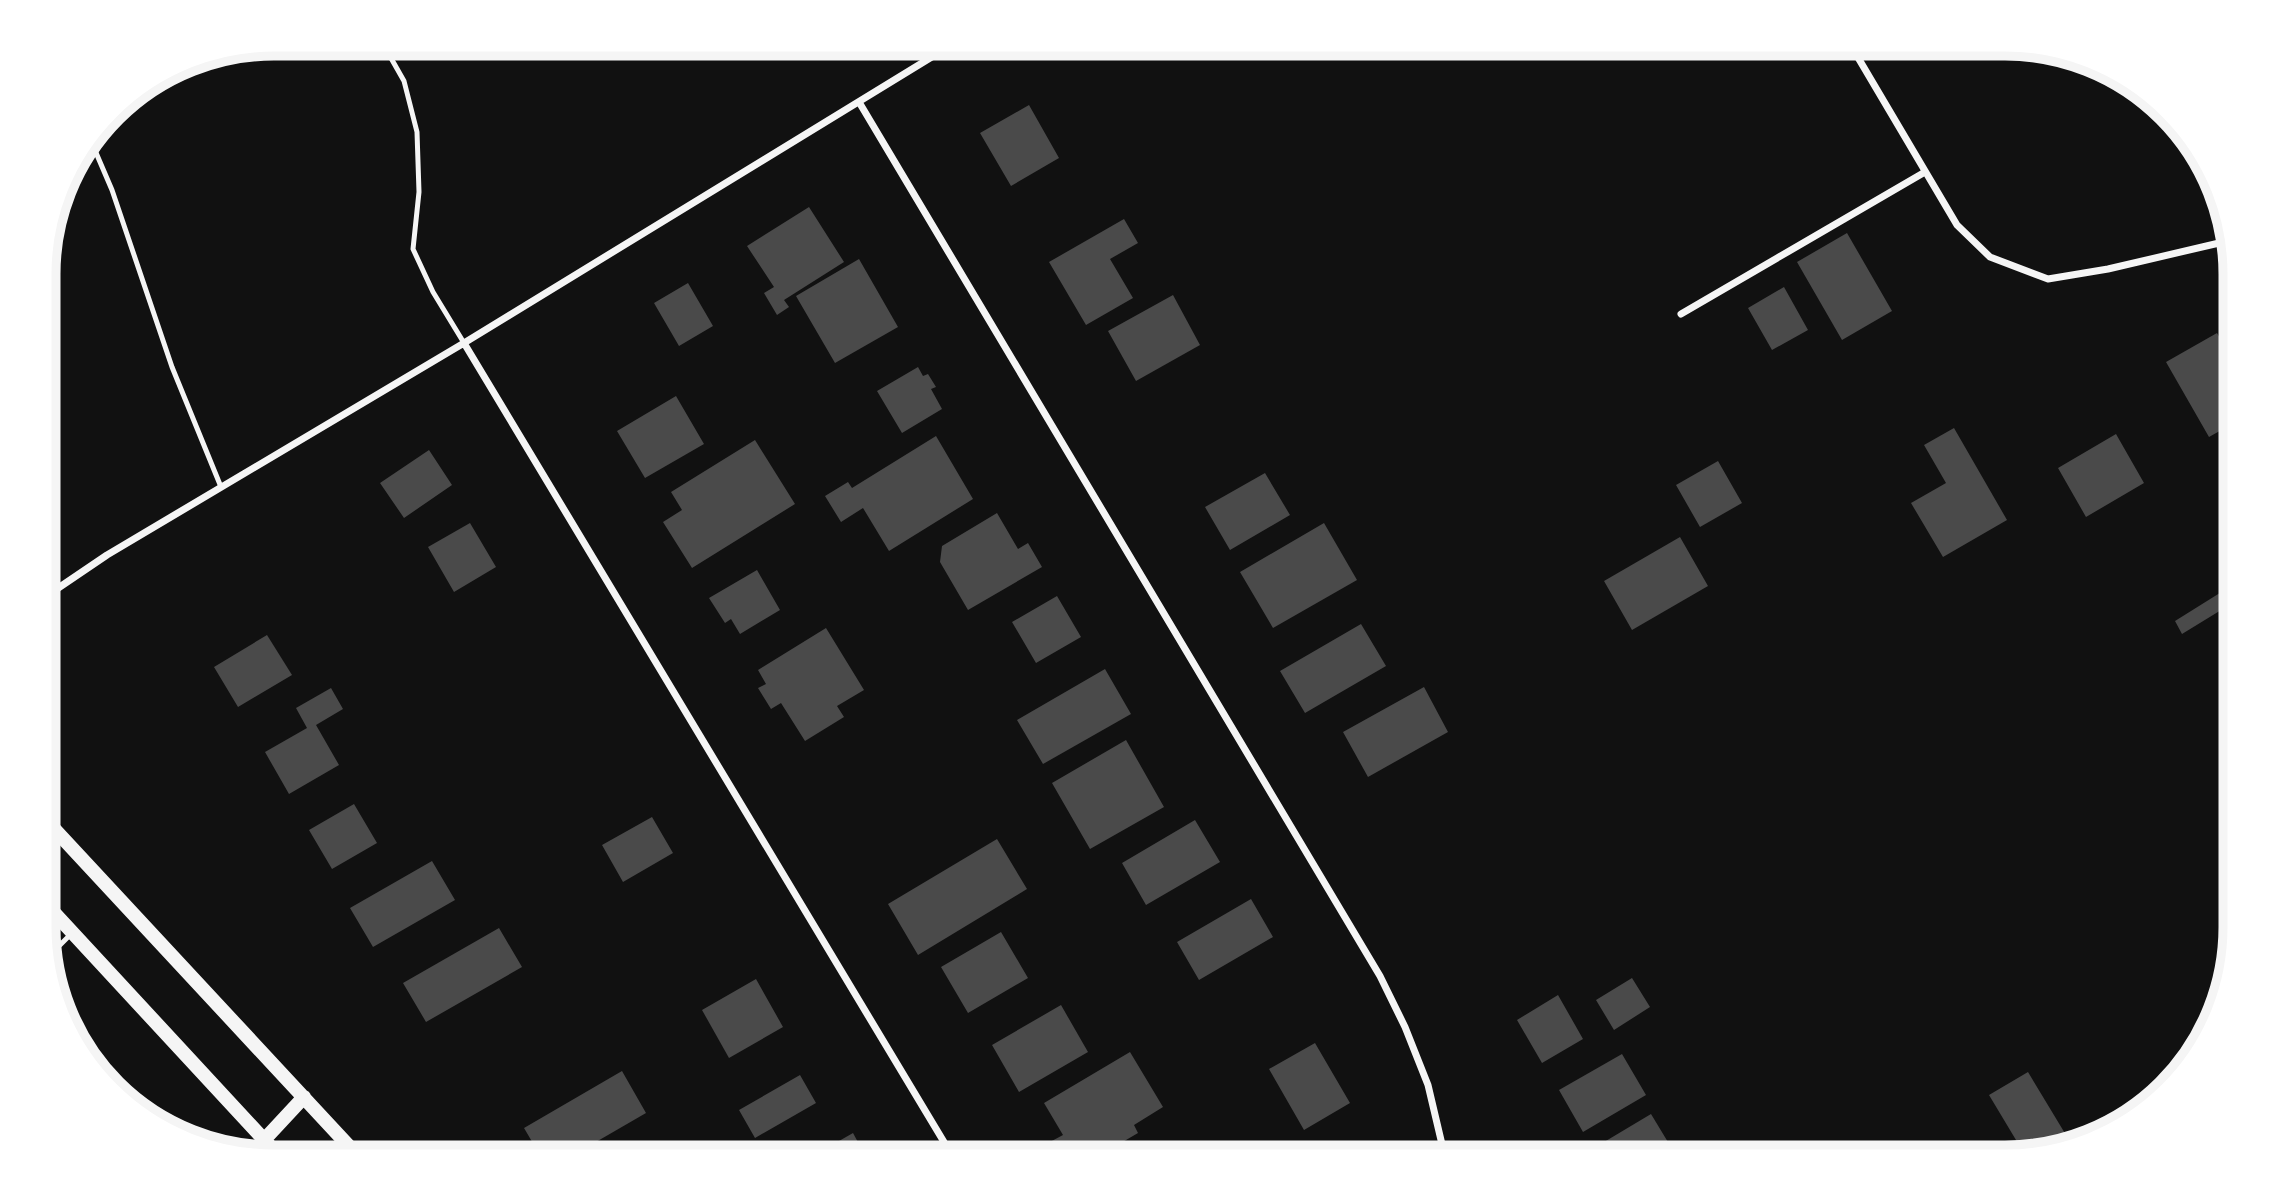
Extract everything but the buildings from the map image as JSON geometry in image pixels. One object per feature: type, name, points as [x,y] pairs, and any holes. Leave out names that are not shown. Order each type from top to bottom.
[{"type":"main road","points":[[56,830],[348,1145]]},
{"type":"main road","points":[[56,915],[268,1145]]},
{"type":"main road","points":[[264,1140],[304,1097]]},
{"type":"street","points":[[56,590],[107,555],[464,343],[934,56]]},
{"type":"street","points":[[1857,56],[1957,225],[1990,257],[2048,279],[2108,270],[2221,243]]},
{"type":"street","points":[[859,102],[1380,976],[1405,1027],[1428,1085],[1442,1145]]},
{"type":"street","points":[[1681,314],[1925,172]]},
{"type":"street","points":[[464,343],[946,1145]]},
{"type":"lane","points":[[390,56],[404,80],[417,132],[419,192],[414,249],[433,292],[464,343]]},
{"type":"lane","points":[[96,150],[112,190],[172,367],[221,487]]},
{"type":"lane","points":[[57,947],[72,932]]},
{"type":"lane","points":[[260,1144],[264,1140]]}]
